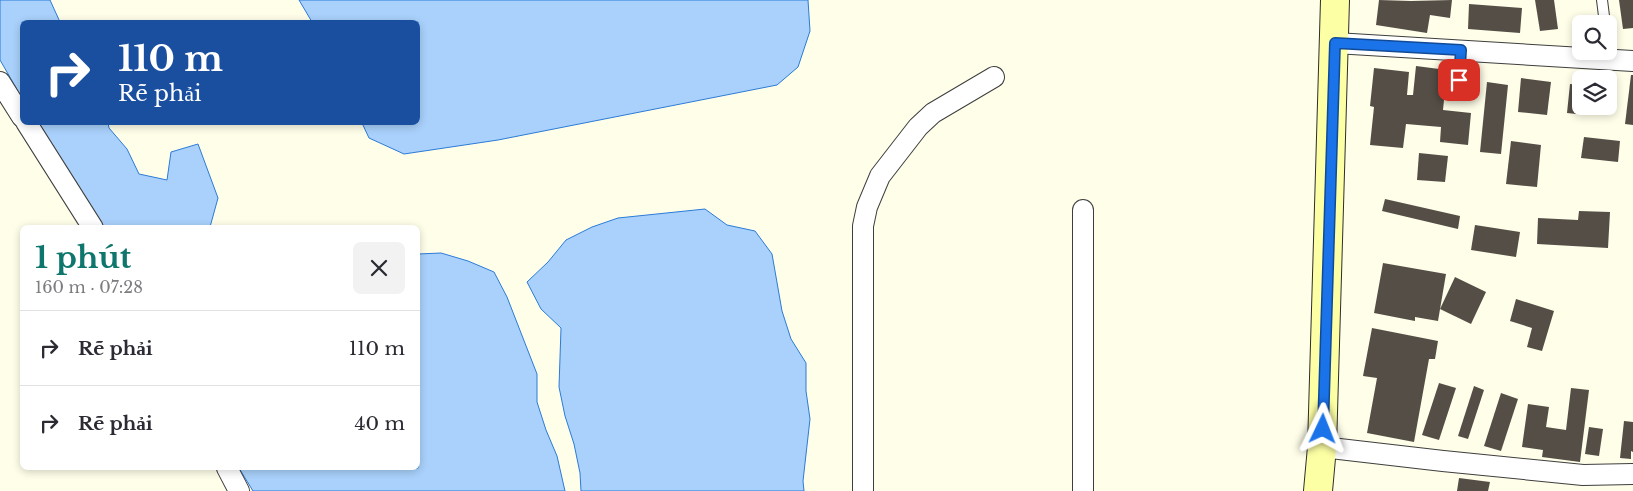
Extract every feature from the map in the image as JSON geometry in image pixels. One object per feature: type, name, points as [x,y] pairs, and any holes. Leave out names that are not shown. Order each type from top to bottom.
[{"type":"main road","points":[[1318,491],[1322,447],[1335,0]]},
{"type":"street","points":[[1335,43],[1461,50],[1572,52]]},
{"type":"street","points":[[1617,55],[1633,61]]},
{"type":"street","points":[[863,491],[863,226],[867,207],[880,176],[918,127],[933,113],[994,77]]},
{"type":"street","points":[[0,82],[20,114]]},
{"type":"street","points":[[28,125],[91,225]]},
{"type":"street","points":[[1083,210],[1083,491]]},
{"type":"street","points":[[1322,447],[1583,475],[1633,474]]},
{"type":"street","points":[[228,470],[240,491]]},
{"type":"lane","points":[[1602,0],[1604,15]]},
{"type":"lane","points":[[1458,95],[1461,50]]},
{"type":"water","points":[[0,0],[50,0],[59,20],[20,20],[20,95],[0,60]]},
{"type":"water","points":[[299,0],[808,0],[810,31],[798,67],[777,85],[498,140],[404,154],[369,138],[363,125],[420,125],[420,20],[311,20]]},
{"type":"water","points":[[38,125],[108,125],[127,149],[139,174],[167,180],[171,152],[198,144],[218,198],[211,225],[97,225]]},
{"type":"water","points":[[705,209],[727,225],[755,231],[772,254],[782,311],[791,339],[806,363],[806,391],[810,419],[803,481],[804,491],[581,491],[580,473],[574,444],[565,416],[559,387],[561,328],[541,309],[527,282],[548,262],[566,240],[592,227],[618,218]]},
{"type":"water","points":[[441,253],[468,261],[494,272],[507,297],[537,374],[537,402],[557,456],[565,491],[253,491],[240,470],[420,470],[420,254]]},
{"type":"building","points":[[1379,0],[1452,0],[1450,18],[1430,15],[1427,33],[1376,25]]},
{"type":"building","points":[[1535,0],[1554,0],[1558,29],[1540,31]]},
{"type":"building","points":[[1619,0],[1633,0],[1633,28],[1623,29]]},
{"type":"building","points":[[1469,4],[1522,8],[1520,33],[1468,29]]},
{"type":"building","points":[[1416,66],[1447,70],[1443,110],[1471,113],[1468,145],[1440,142],[1441,127],[1406,124],[1403,148],[1370,145],[1374,107],[1370,106],[1374,68],[1409,72],[1407,95],[1413,95]]},
{"type":"building","points":[[1631,75],[1633,75],[1633,125],[1625,124]]},
{"type":"building","points":[[1521,78],[1551,82],[1547,115],[1518,112]]},
{"type":"building","points":[[1487,82],[1508,85],[1501,154],[1480,152]]},
{"type":"building","points":[[1570,84],[1572,84],[1572,114],[1567,113]]},
{"type":"building","points":[[1584,137],[1620,141],[1618,162],[1581,158]]},
{"type":"building","points":[[1511,141],[1541,145],[1537,187],[1506,184]]},
{"type":"building","points":[[1419,153],[1448,156],[1445,182],[1417,180]]},
{"type":"building","points":[[1385,199],[1460,216],[1458,229],[1382,211]]},
{"type":"building","points":[[1579,211],[1610,212],[1608,248],[1537,244],[1538,218],[1578,220]]},
{"type":"building","points":[[1475,225],[1520,232],[1516,257],[1471,250]]},
{"type":"building","points":[[1383,263],[1446,274],[1438,321],[1415,317],[1415,321],[1374,313]]},
{"type":"building","points":[[1455,277],[1486,292],[1471,324],[1440,309]]},
{"type":"building","points":[[1516,299],[1554,311],[1542,351],[1527,347],[1532,328],[1510,321]]},
{"type":"building","points":[[1372,328],[1438,341],[1435,359],[1429,359],[1414,442],[1367,433],[1377,378],[1363,376]]},
{"type":"building","points":[[1439,383],[1456,388],[1439,440],[1422,435]]},
{"type":"building","points":[[1474,386],[1484,390],[1468,439],[1458,436]]},
{"type":"building","points":[[1571,388],[1589,390],[1580,462],[1542,457],[1543,450],[1522,447],[1528,404],[1549,407],[1546,427],[1566,430]]},
{"type":"building","points":[[1501,393],[1518,399],[1501,451],[1484,446]]},
{"type":"building","points":[[1624,421],[1633,422],[1633,452],[1631,451],[1631,459],[1620,458]]},
{"type":"building","points":[[1589,427],[1603,429],[1599,456],[1585,454]]},
{"type":"building","points":[[1459,478],[1490,482],[1488,491],[1457,491]]},
{"type":"route","points":[[1323,429],[1335,43],[1461,50],[1459,80]]}]
